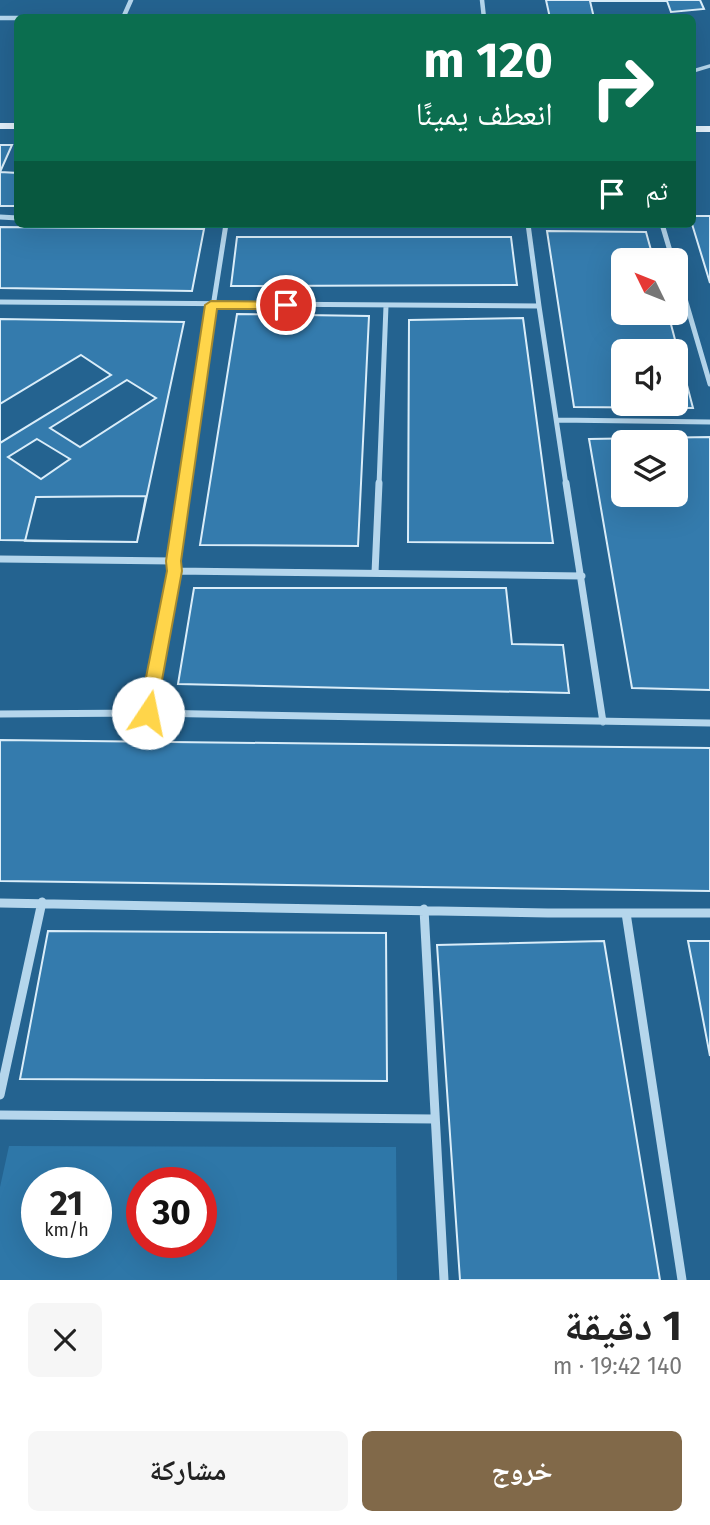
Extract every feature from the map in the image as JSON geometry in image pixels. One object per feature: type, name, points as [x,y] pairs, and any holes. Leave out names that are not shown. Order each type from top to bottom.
[{"type":"street","points":[[148,713],[174,571],[173,561],[211,305],[225,228]]},
{"type":"street","points":[[529,228],[603,722]]},
{"type":"street","points":[[663,228],[669,248]]},
{"type":"street","points":[[0,302],[539,306]]},
{"type":"street","points":[[375,573],[386,306]]},
{"type":"street","points":[[688,309],[710,384]]},
{"type":"street","points":[[557,420],[710,422]]},
{"type":"street","points":[[0,559],[173,561]]},
{"type":"street","points":[[174,571],[582,576]]},
{"type":"street","points":[[0,714],[148,713],[710,723]]},
{"type":"street","points":[[0,1095],[41,902]]},
{"type":"street","points":[[0,903],[710,913]]},
{"type":"street","points":[[424,909],[444,1280]]},
{"type":"street","points":[[626,913],[682,1280]]},
{"type":"street","points":[[0,1115],[434,1119]]},
{"type":"shaded area","points":[[9,1146],[396,1147],[397,1280],[0,1280],[0,1187]]},
{"type":"building","points":[[546,0],[700,0],[704,9],[671,12],[667,1],[590,1],[593,14],[549,14]]},
{"type":"building","points":[[0,145],[12,145],[0,172]]},
{"type":"building","points":[[0,172],[14,173],[14,206],[0,206]]},
{"type":"building","points":[[696,216],[710,216],[710,283],[693,228],[696,228]]},
{"type":"building","points":[[0,227],[204,229],[192,291],[0,288]]},
{"type":"building","points":[[547,231],[646,232],[650,248],[611,248],[611,326],[671,326],[675,339],[611,339],[611,407],[574,407]]},
{"type":"building","points":[[237,237],[511,237],[517,285],[231,286]]},
{"type":"building","points":[[237,314],[369,316],[358,546],[200,545]]},
{"type":"building","points":[[523,318],[553,543],[408,542],[409,320]]},
{"type":"building","points":[[0,319],[184,322],[137,542],[0,540]]},
{"type":"building","points":[[81,355],[111,375],[0,443],[0,404]]},
{"type":"building","points":[[127,380],[156,398],[80,447],[50,428]]},
{"type":"building","points":[[688,389],[693,408],[688,408]]},
{"type":"building","points":[[688,437],[710,437],[710,690],[632,688],[589,439],[611,439],[611,507],[688,507]]},
{"type":"building","points":[[37,439],[70,459],[41,479],[8,457]]},
{"type":"building","points":[[146,496],[137,542],[25,541],[36,497]]},
{"type":"building","points":[[194,588],[506,588],[512,644],[563,645],[569,693],[178,684]]},
{"type":"building","points":[[0,740],[710,748],[710,891],[0,881]]},
{"type":"building","points":[[48,931],[386,933],[387,1081],[20,1079]]},
{"type":"building","points":[[604,941],[660,1280],[460,1280],[437,945]]},
{"type":"building","points":[[688,941],[710,941],[710,1056]]},
{"type":"route","points":[[148,713],[174,571],[173,561],[211,305],[286,305]]}]
